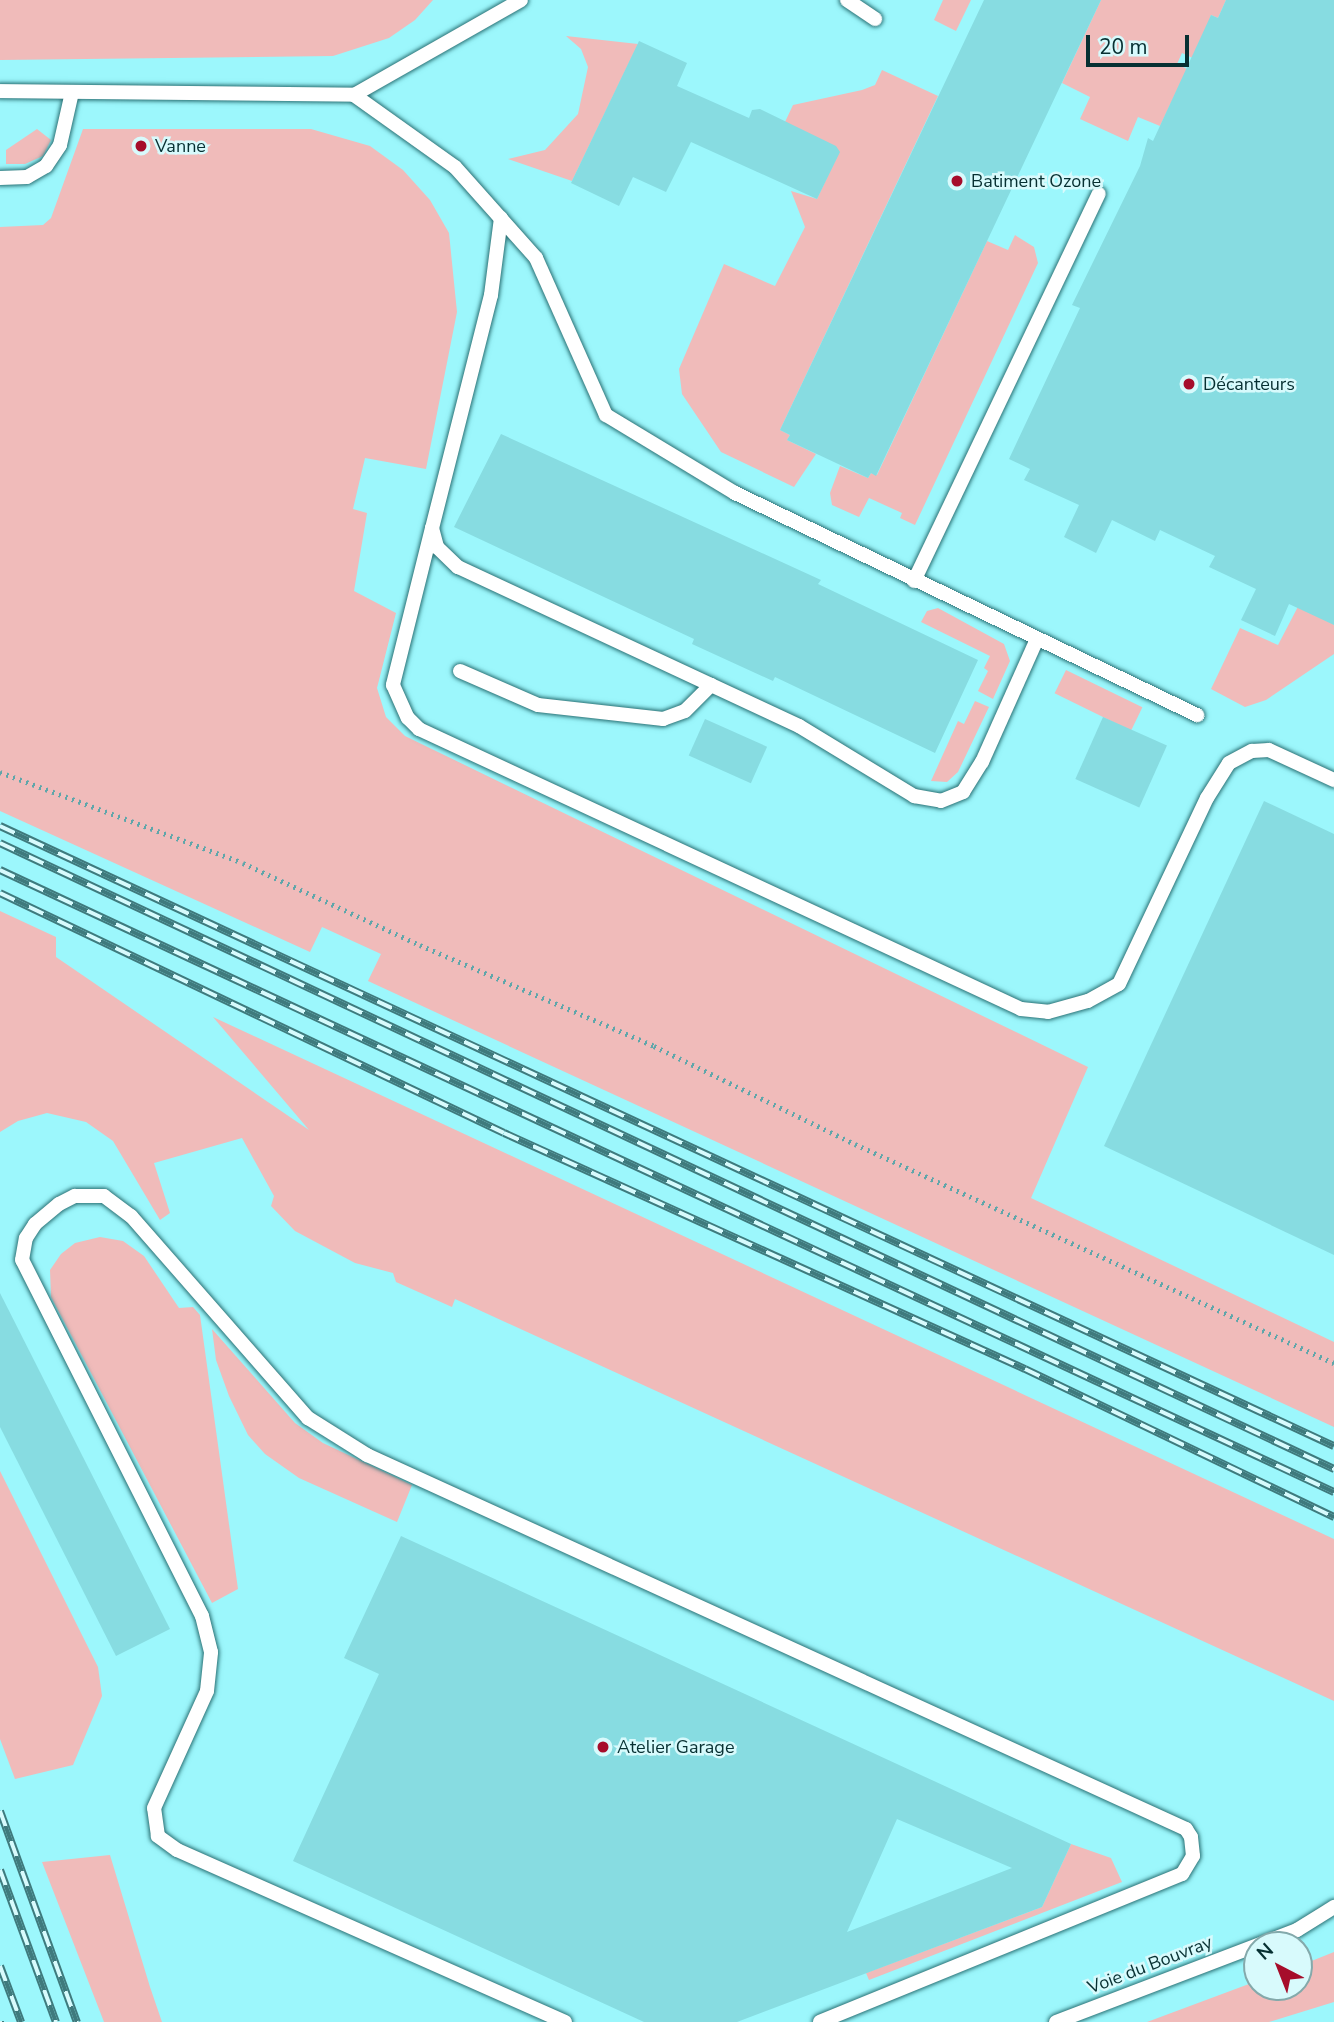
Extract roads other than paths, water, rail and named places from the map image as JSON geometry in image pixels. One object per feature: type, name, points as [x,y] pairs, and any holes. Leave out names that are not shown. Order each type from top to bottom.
[{"type":"lane","points":[[0,92],[354,95],[522,0]]},
{"type":"lane","points":[[847,0],[875,19]]},
{"type":"lane","points":[[0,178],[27,177],[46,166],[60,145],[72,92]]},
{"type":"lane","points":[[354,95],[455,167],[536,258],[606,415],[735,493],[1197,715]]},
{"type":"lane","points":[[914,581],[1099,194]]},
{"type":"lane","points":[[501,218],[491,295],[393,685],[408,718],[419,729],[1021,1009],[1048,1012],[1088,1001],[1119,984],[1207,798],[1229,763],[1252,751],[1269,750],[1334,780]]},
{"type":"lane","points":[[432,528],[438,547],[458,567],[799,726],[914,796],[941,801],[963,792],[982,762],[1037,639]]},
{"type":"lane","points":[[460,671],[538,705],[663,719],[685,711],[711,685]]},
{"type":"lane","points":[[565,2022],[177,1850],[158,1836],[154,1808],[207,1691],[211,1652],[202,1616],[22,1260],[26,1238],[35,1224],[59,1204],[75,1196],[104,1196],[131,1216],[308,1418],[367,1455],[1186,1829],[1191,1838],[1194,1856],[1182,1874],[820,2022]]},
{"type":"lane","name":"Voie du Bouvray","points":[[1056,2022],[1297,1930],[1334,1907]]},
{"type":"railway","points":[[0,826],[1334,1446]]},
{"type":"railway","points":[[0,843],[1334,1469]]},
{"type":"railway","points":[[0,870],[1334,1492]]},
{"type":"railway","points":[[0,893],[504,1133],[1025,1369],[1334,1517]]},
{"type":"railway","points":[[0,1811],[77,2022]]},
{"type":"railway","points":[[0,1870],[56,2022]]},
{"type":"railway","points":[[0,1966],[21,2022]]},
{"type":"place","name":"Vanne","points":[[141,146]]},
{"type":"place","name":"Batiment Ozone","points":[[957,181]]},
{"type":"place","name":"Décanteurs","points":[[1189,384]]},
{"type":"place","name":"Atelier Garage","points":[[603,1747]]}]
